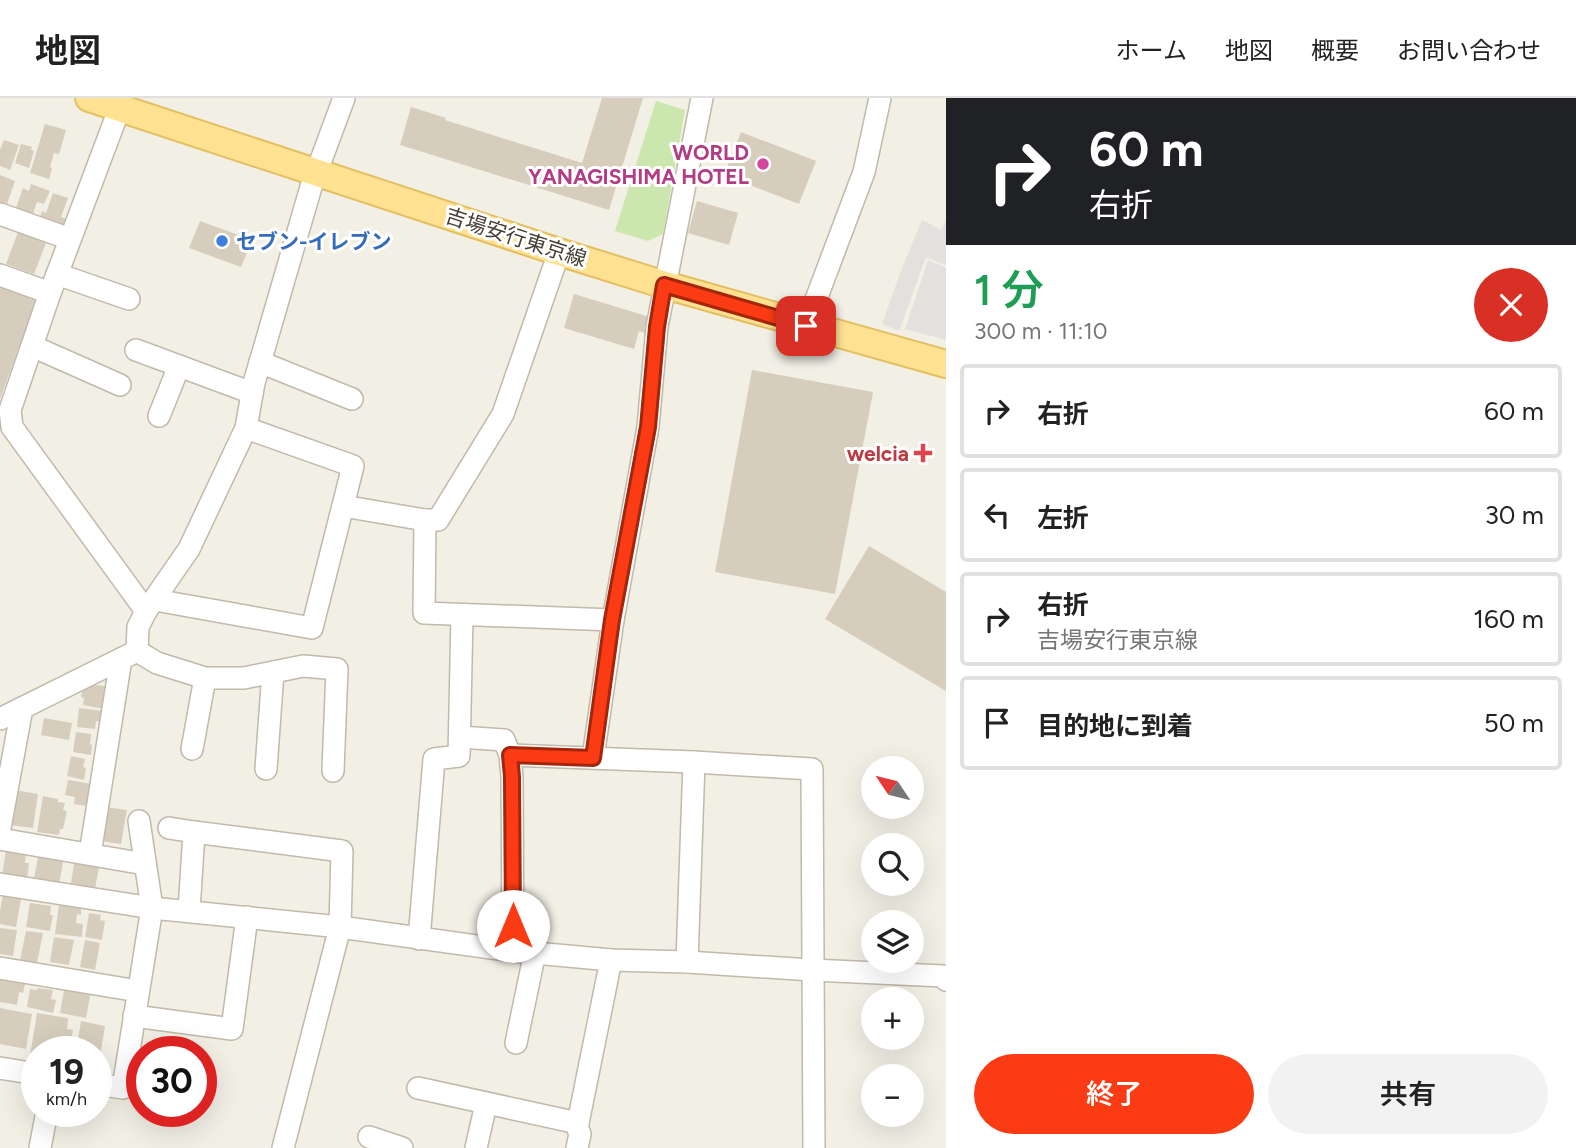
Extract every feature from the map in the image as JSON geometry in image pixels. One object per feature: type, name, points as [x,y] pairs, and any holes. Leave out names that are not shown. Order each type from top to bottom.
[{"type":"main road","name":"吉場安行東京線","points":[[89,98],[664,285],[946,364]]},
{"type":"street","points":[[90,854],[129,655],[138,628],[189,550],[246,428],[260,362],[316,172],[344,98]]},
{"type":"street","points":[[593,758],[612,620],[648,427],[657,327],[702,98]]},
{"type":"street","points":[[806,326],[864,172],[880,98]]},
{"type":"street","points":[[120,107],[53,283],[10,410],[12,427],[150,606],[312,628],[353,466],[246,428]]},
{"type":"street","points":[[0,214],[70,239]]},
{"type":"street","points":[[343,506],[438,520],[503,414],[559,252]]},
{"type":"street","points":[[0,275],[129,299]]},
{"type":"street","points":[[32,346],[120,385]]},
{"type":"street","points":[[136,350],[252,393]]},
{"type":"street","points":[[260,362],[352,399]]},
{"type":"street","points":[[159,416],[179,366]]},
{"type":"street","points":[[425,520],[424,613],[612,620]]},
{"type":"street","points":[[419,939],[434,759],[459,756],[462,616]]},
{"type":"street","points":[[0,719],[129,655],[205,678],[244,678],[303,666],[337,669],[333,771]]},
{"type":"street","points":[[266,769],[272,672]]},
{"type":"street","points":[[192,749],[205,678]]},
{"type":"street","points":[[0,828],[22,708]]},
{"type":"street","points":[[460,737],[504,740],[510,755],[513,951]]},
{"type":"street","points":[[510,755],[812,769],[814,1148]]},
{"type":"street","points":[[687,962],[694,762]]},
{"type":"street","points":[[112,1086],[123,1088],[152,908],[139,821]]},
{"type":"street","points":[[169,828],[342,851],[340,927],[283,1148]]},
{"type":"street","points":[[189,911],[194,832]]},
{"type":"street","points":[[0,839],[145,864]]},
{"type":"street","points":[[0,884],[152,908],[340,927],[513,951],[611,960],[944,976],[946,980]]},
{"type":"street","points":[[134,1016],[232,1029],[247,918]]},
{"type":"street","points":[[516,1043],[535,952]]},
{"type":"street","points":[[577,1148],[580,1134],[577,1127],[611,960]]},
{"type":"street","points":[[0,968],[138,991]]},
{"type":"street","points":[[0,1068],[21,1071]]},
{"type":"street","points":[[418,1088],[578,1123]]},
{"type":"street","points":[[476,1148],[486,1104]]},
{"type":"street","points":[[40,1148],[44,1127]]},
{"type":"street","points":[[369,1137],[402,1148]]},
{"type":"green space","points":[[656,101],[685,110],[663,234],[648,241],[615,231]]},
{"type":"shaded area","points":[[922,220],[941,230],[946,221],[946,265],[926,257],[899,331],[882,324]]},
{"type":"shaded area","points":[[928,260],[946,268],[946,340],[905,329]]},
{"type":"building","points":[[602,98],[643,98],[609,210],[400,145],[411,107],[582,163]]},
{"type":"building","points":[[45,124],[66,130],[59,154],[54,153],[49,179],[30,173]]},
{"type":"building","points":[[741,132],[816,161],[799,204],[724,175]]},
{"type":"building","points":[[4,140],[19,145],[10,170],[0,166],[0,150]]},
{"type":"building","points":[[21,144],[32,147],[31,150],[34,151],[29,168],[15,163]]},
{"type":"building","points":[[0,175],[15,181],[6,207],[0,205]]},
{"type":"building","points":[[31,184],[50,191],[44,204],[37,202],[32,217],[15,211],[23,188],[29,191]]},
{"type":"building","points":[[53,193],[68,198],[61,217],[66,219],[62,229],[39,220],[42,211],[46,213]]},
{"type":"building","points":[[697,201],[738,213],[729,245],[688,233]]},
{"type":"building","points":[[200,221],[252,240],[241,267],[189,248]]},
{"type":"building","points":[[18,232],[46,243],[34,274],[6,264]]},
{"type":"building","points":[[0,281],[38,295],[0,399]]},
{"type":"building","points":[[574,294],[650,317],[645,333],[639,331],[634,349],[564,328]]},
{"type":"building","points":[[752,370],[873,392],[835,594],[715,572]]},
{"type":"building","points":[[869,546],[946,592],[946,691],[825,619]]},
{"type":"building","points":[[90,684],[110,687],[104,709],[83,705],[83,687],[89,688]]},
{"type":"building","points":[[79,708],[104,711],[102,722],[96,721],[95,729],[77,727]]},
{"type":"building","points":[[44,718],[72,723],[69,740],[41,735]]},
{"type":"building","points":[[76,732],[91,734],[91,755],[73,752]]},
{"type":"building","points":[[71,756],[85,759],[84,780],[67,776]]},
{"type":"building","points":[[68,780],[92,784],[87,806],[74,804],[75,797],[65,795]]},
{"type":"building","points":[[14,790],[38,794],[33,828],[9,825]]},
{"type":"building","points":[[43,796],[65,803],[63,810],[67,811],[59,835],[37,832]]},
{"type":"building","points":[[105,807],[127,810],[121,844],[100,841]]},
{"type":"building","points":[[6,850],[26,852],[25,863],[29,863],[27,879],[2,876]]},
{"type":"building","points":[[42,853],[64,857],[59,884],[33,884],[38,857],[42,857]]},
{"type":"building","points":[[75,858],[100,862],[94,894],[80,892],[81,885],[71,883]]},
{"type":"building","points":[[3,895],[21,899],[16,927],[0,924]]},
{"type":"building","points":[[30,903],[51,906],[50,915],[53,915],[50,931],[26,927]]},
{"type":"building","points":[[59,905],[81,908],[81,915],[77,914],[76,923],[83,924],[82,937],[55,934]]},
{"type":"building","points":[[89,913],[101,915],[100,920],[105,921],[102,940],[85,937]]},
{"type":"building","points":[[0,928],[17,930],[13,956],[0,954]]},
{"type":"building","points":[[26,931],[43,933],[37,963],[20,960]]},
{"type":"building","points":[[54,937],[74,940],[69,965],[50,962]]},
{"type":"building","points":[[85,940],[100,943],[95,970],[80,967]]},
{"type":"building","points":[[0,980],[25,984],[23,993],[19,992],[17,1005],[0,1002]]},
{"type":"building","points":[[74,987],[91,991],[86,1018],[60,1013],[64,990],[73,991]]},
{"type":"building","points":[[30,989],[53,990],[51,999],[56,1000],[53,1013],[27,1007]]},
{"type":"building","points":[[0,1008],[32,1014],[28,1036],[21,1036],[21,1048],[0,1044]]},
{"type":"building","points":[[37,1013],[68,1018],[67,1029],[73,1030],[72,1036],[33,1036]]},
{"type":"building","points":[[81,1021],[105,1026],[103,1036],[79,1036]]},
{"type":"place","name":"WORLD YANAGISHIMA HOTEL","points":[[763,164]]},
{"type":"place","name":"セブン-イレブン","points":[[222,241]]},
{"type":"place","name":"welcia","points":[[923,453]]},
{"type":"route","points":[[513,926],[510,755],[593,758],[612,620],[648,427],[657,327],[664,285],[806,326]]}]
